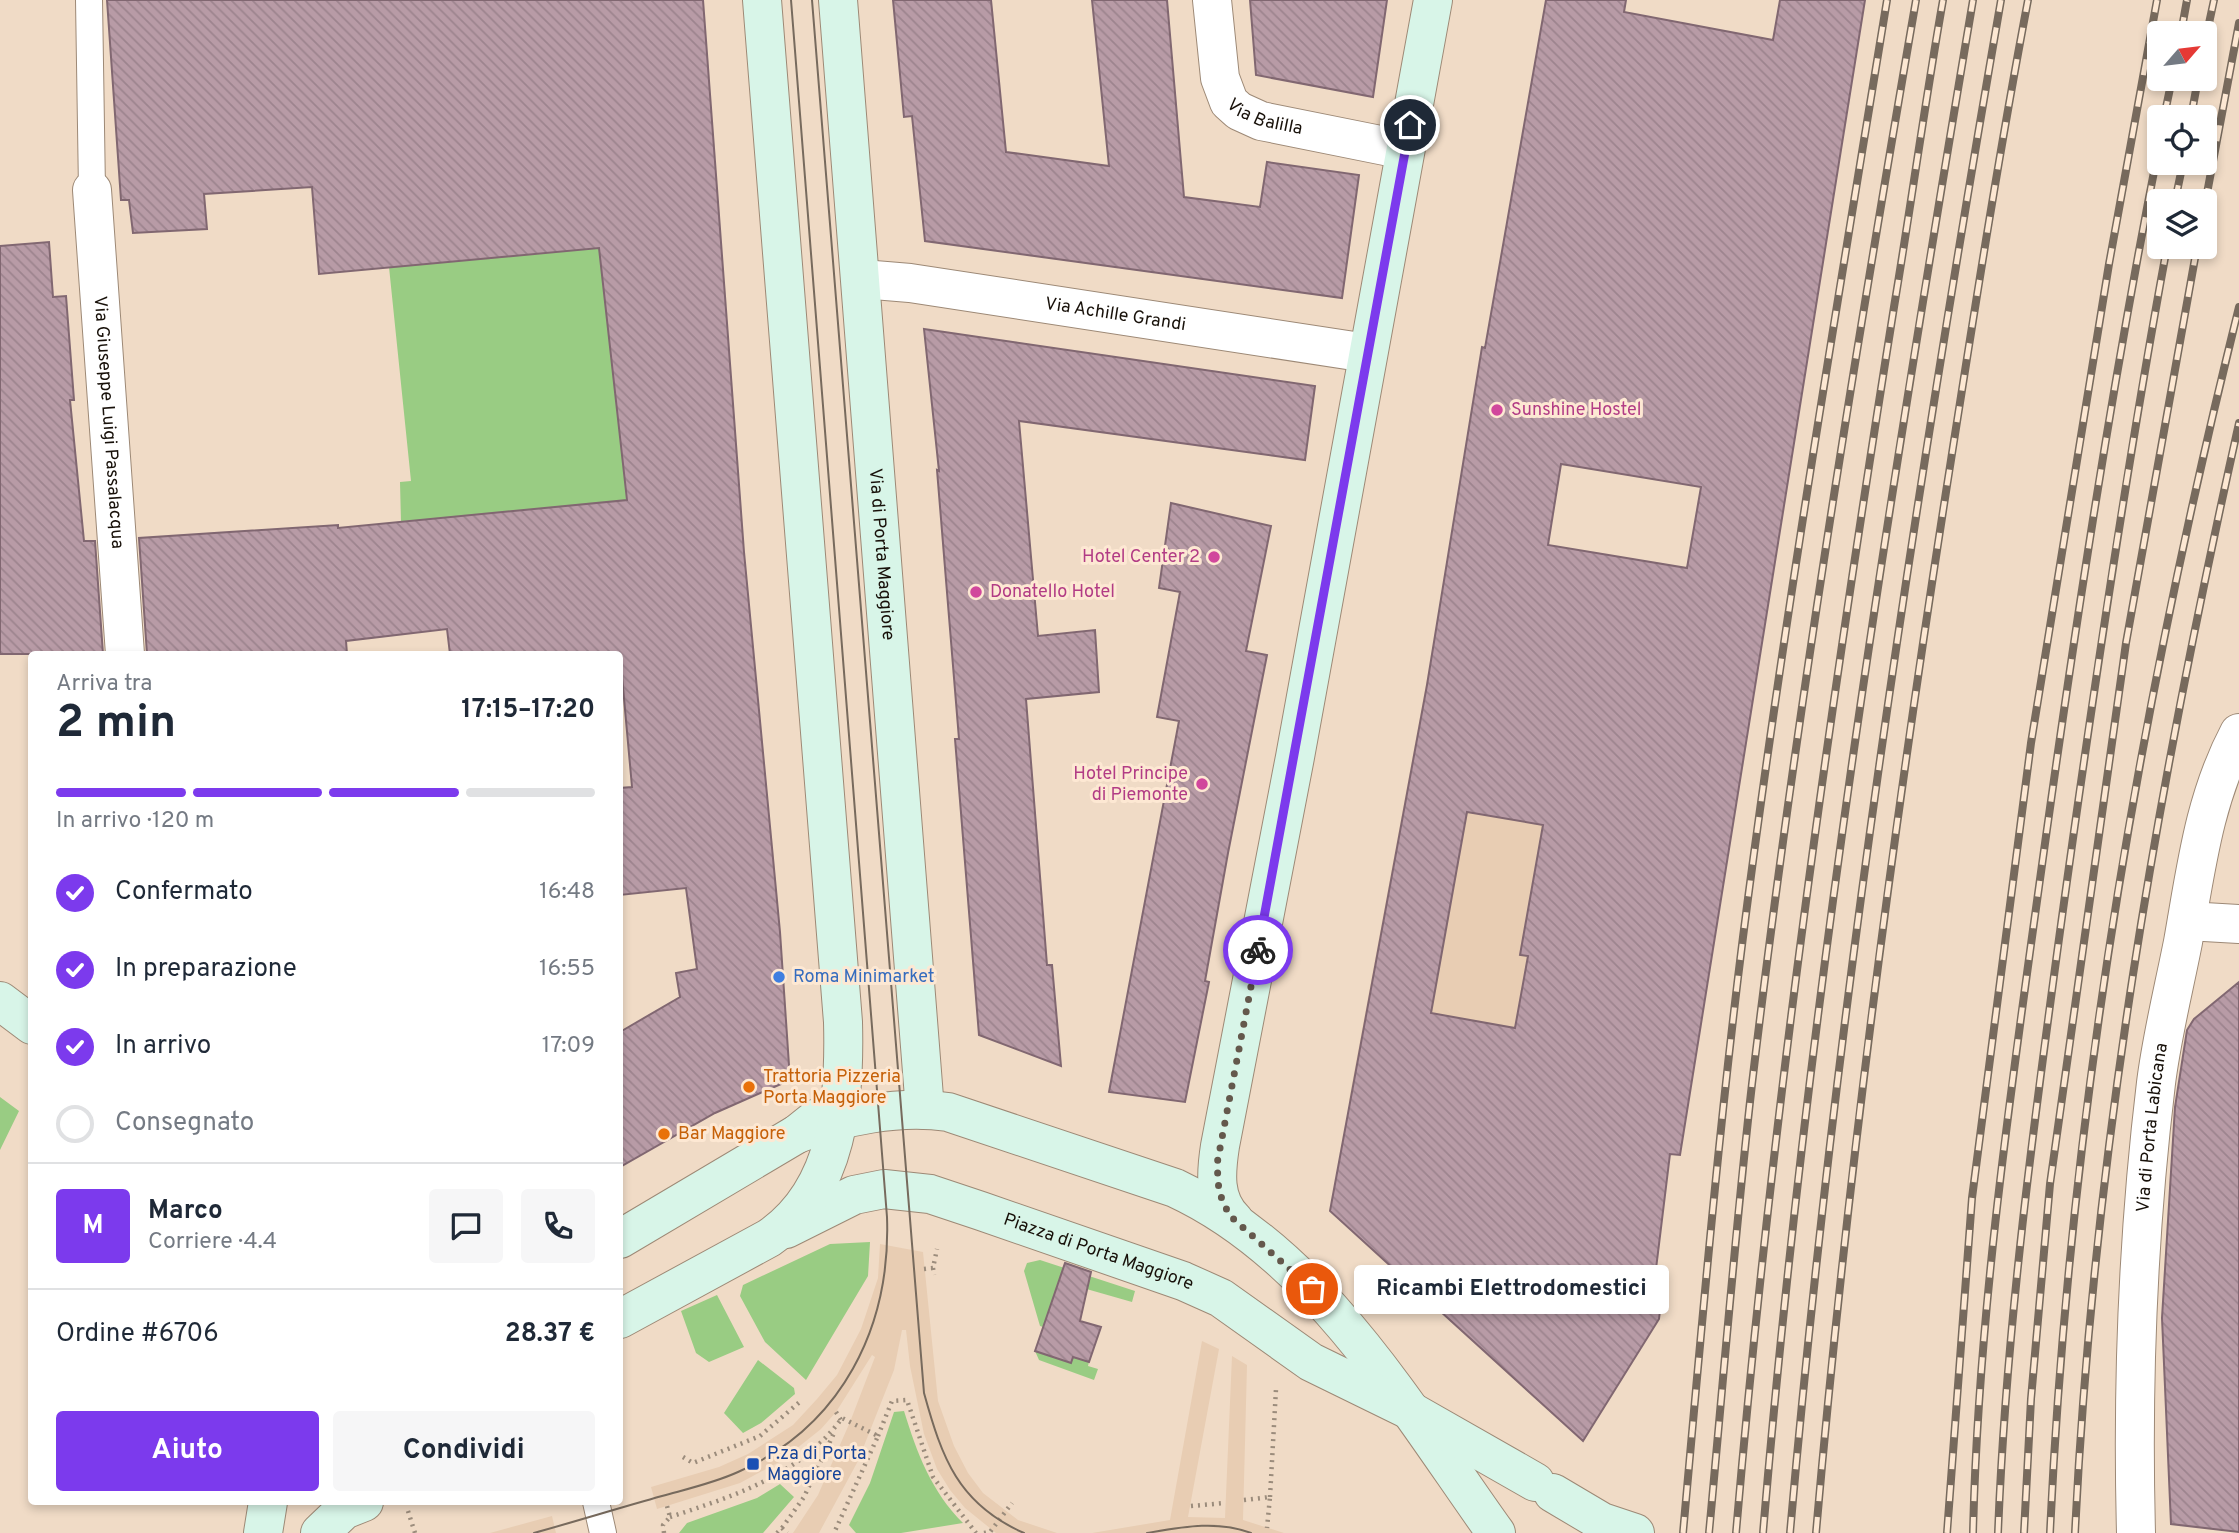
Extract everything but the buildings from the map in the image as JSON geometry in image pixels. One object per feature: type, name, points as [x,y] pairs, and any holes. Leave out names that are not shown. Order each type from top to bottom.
[{"type":"main road","points":[[762,0],[844,1074]]},
{"type":"main road","name":"Via di Porta Maggiore","points":[[838,0],[862,279],[925,1110]]},
{"type":"main road","points":[[1234,1220],[1221,1201],[1217,1164],[1295,757],[1433,0]]},
{"type":"main road","points":[[0,1001],[28,1022]]},
{"type":"main road","name":"Piazza di Porta Maggiore","points":[[769,1238],[799,1210],[814,1186],[833,1143],[839,1121],[844,1074]]},
{"type":"main road","name":"Piazza di Porta Maggiore","points":[[623,1237],[796,1134],[826,1108],[844,1074]]},
{"type":"main road","name":"Piazza di Porta Maggiore","points":[[796,1134],[839,1121],[925,1110],[956,1114],[1175,1188],[1234,1220],[1324,1301],[1407,1409],[1496,1533]]},
{"type":"main road","name":"Piazza di Porta Maggiore","points":[[623,1317],[769,1238],[867,1191],[906,1190],[930,1194],[1183,1281],[1221,1298],[1311,1362],[1407,1409]]},
{"type":"main road","points":[[1407,1409],[1602,1522],[1635,1533]]},
{"type":"main road","points":[[263,1533],[268,1505]]},
{"type":"main road","points":[[320,1533],[344,1510],[356,1505]]},
{"type":"street","name":"Via Balilla","points":[[1212,0],[1220,78],[1229,102],[1239,111],[1261,121],[1405,150]]},
{"type":"street","name":"Via Giuseppe Luigi Passalacqua","points":[[92,190],[125,651]]},
{"type":"street","name":"Via Achille Grandi","points":[[862,279],[911,283],[1367,353]]},
{"type":"street","name":"Via di Porta Labicana","points":[[2136,1533],[2134,1360],[2143,1221],[2157,1080],[2204,820],[2221,770],[2239,733]]},
{"type":"street","points":[[2187,921],[2239,924]]},
{"type":"lane","points":[[89,0],[92,190]]},
{"type":"lane","points":[[597,1505],[603,1533]]},
{"type":"path","points":[[934,1275],[937,1249]]},
{"type":"path","points":[[924,1269],[933,1268]]},
{"type":"path","points":[[1267,1528],[1276,1389]]},
{"type":"path","points":[[683,1457],[693,1463],[760,1436],[802,1400]]},
{"type":"path","points":[[834,1533],[892,1401],[907,1400],[933,1477],[976,1533]]},
{"type":"path","points":[[836,1412],[842,1418],[878,1436]]},
{"type":"path","points":[[664,1533],[663,1525],[670,1517],[744,1492],[778,1475],[830,1435],[842,1418]]},
{"type":"path","points":[[777,1533],[804,1497],[842,1418]]},
{"type":"path","points":[[1244,1500],[1270,1497]]},
{"type":"path","points":[[984,1533],[992,1531],[1012,1503]]},
{"type":"path","points":[[1191,1506],[1225,1503]]},
{"type":"path","points":[[407,1506],[415,1533]]},
{"type":"path","points":[[667,1506],[670,1517]]},
{"type":"path","points":[[782,1528],[787,1533]]},
{"type":"shaded area","points":[[1429,668],[1665,710],[1593,1142],[1349,1100]]},
{"type":"shaded area","points":[[880,1244],[923,1252],[938,1401],[954,1446],[968,1473],[983,1493],[1018,1520],[1057,1533],[996,1533],[965,1508],[950,1490],[937,1469],[924,1434],[910,1366],[906,1330],[902,1330],[894,1370],[858,1461],[819,1533],[793,1533],[818,1495],[850,1422],[875,1357],[872,1355],[836,1412],[821,1429],[781,1461],[740,1483],[657,1509],[651,1487],[719,1467],[748,1454],[793,1425],[817,1399],[837,1375],[861,1329],[878,1278]]},
{"type":"shaded area","points":[[1202,1341],[1219,1349],[1188,1517],[1225,1518],[1232,1356],[1247,1365],[1243,1520],[1284,1533],[1092,1533],[1170,1520]]},
{"type":"shaded area","points":[[552,1516],[556,1533],[490,1533],[541,1519]]},
{"type":"green space","points":[[599,248],[627,500],[401,522],[400,482],[411,481],[389,267]]},
{"type":"green space","points":[[0,1097],[19,1111],[0,1150]]},
{"type":"green space","points":[[870,1242],[868,1276],[806,1380],[765,1342],[740,1296],[743,1285],[830,1244]]},
{"type":"green space","points":[[1040,1260],[1135,1291],[1132,1302],[1062,1282],[1043,1327],[1040,1326],[1024,1271],[1027,1263]]},
{"type":"green space","points":[[717,1295],[744,1347],[709,1362],[696,1353],[681,1311]]},
{"type":"green space","points":[[1035,1351],[1071,1363],[1073,1357],[1089,1362],[1088,1366],[1098,1369],[1094,1380],[1039,1360]]},
{"type":"green space","points":[[758,1360],[794,1388],[795,1394],[761,1423],[743,1433],[724,1413]]},
{"type":"green space","points":[[904,1411],[926,1471],[942,1498],[963,1523],[901,1533],[856,1533],[849,1525],[870,1483],[894,1412]]},
{"type":"green space","points":[[780,1484],[794,1497],[763,1533],[679,1533],[687,1523],[757,1498]]},
{"type":"tram line","points":[[534,1533],[700,1486],[738,1472],[774,1452],[806,1428],[832,1400],[853,1368],[869,1334],[880,1297],[886,1258],[887,1217],[791,0]]},
{"type":"tram line","points":[[812,0],[924,1393],[946,1458],[968,1493],[1001,1521],[1024,1533]]},
{"type":"tram line","points":[[1147,1533],[1212,1526],[1251,1533]]},
{"type":"railway","points":[[1683,1533],[1710,1235],[1743,937],[1775,702],[1887,0]]},
{"type":"railway","points":[[1709,1533],[1752,1084],[1787,812],[1848,405],[1916,0]]},
{"type":"railway","points":[[1736,1533],[1766,1225],[1804,918],[1870,460],[1943,0]]},
{"type":"railway","points":[[1763,1533],[1802,1148],[1852,764],[1910,382],[1973,0]]},
{"type":"railway","points":[[1790,1533],[1830,1148],[1879,764],[1937,382],[2001,0]]},
{"type":"railway","points":[[1816,1533],[1842,1264],[1892,861],[1969,345],[2028,0]]},
{"type":"railway","points":[[1947,1533],[1972,1198],[2031,743],[2109,264],[2157,0]]},
{"type":"railway","points":[[2183,21],[2187,0]]},
{"type":"railway","points":[[2210,21],[2214,0]]},
{"type":"railway","points":[[2208,189],[2239,23]]},
{"type":"railway","points":[[2167,105],[2169,91]]},
{"type":"railway","points":[[2193,105],[2196,91]]},
{"type":"railway","points":[[1973,1533],[1988,1295],[2015,1058],[2093,520],[2154,175]]},
{"type":"railway","points":[[2178,189],[2180,175]]},
{"type":"railway","points":[[1998,1533],[2014,1301],[2041,1070],[2111,581],[2165,259]]},
{"type":"railway","points":[[2024,1533],[2031,1399],[2050,1184],[2126,643],[2195,259]]},
{"type":"railway","points":[[2050,1533],[2059,1378],[2073,1223],[2114,916],[2140,762],[2170,610],[2239,307]]},
{"type":"railway","points":[[2075,1533],[2097,1253],[2113,1113],[2133,975],[2181,698],[2239,423]]},
{"type":"way so far","points":[[1258,950],[1229,1093],[1217,1164],[1217,1184],[1221,1201],[1229,1215],[1312,1289]]},
{"type":"place","name":"Sunshine Hostel","points":[[1497,410]]},
{"type":"place","name":"Hotel Center 2","points":[[1214,557]]},
{"type":"place","name":"Donatello Hotel","points":[[976,592]]},
{"type":"place","name":"Hotel Principe di Piemonte","points":[[1202,784]]},
{"type":"place","name":"Roma Minimarket","points":[[779,977]]},
{"type":"place","name":"Trattoria Pizzeria Porta Maggiore","points":[[749,1087]]},
{"type":"place","name":"Bar Maggiore","points":[[664,1134]]},
{"type":"place","name":"Ricambi Elettrodomestici","points":[[1312,1289]]},
{"type":"place","name":"P.za di Porta Maggiore","points":[[753,1464]]},
{"type":"route","points":[[1258,950],[1410,125]]}]
